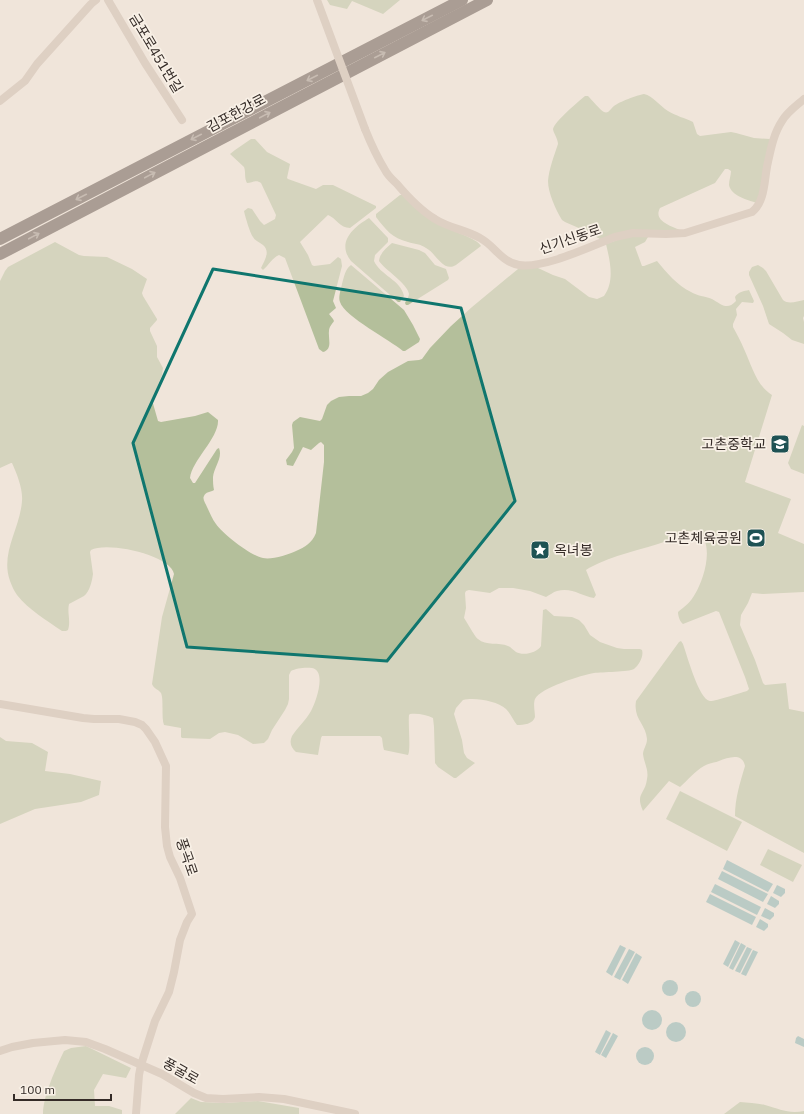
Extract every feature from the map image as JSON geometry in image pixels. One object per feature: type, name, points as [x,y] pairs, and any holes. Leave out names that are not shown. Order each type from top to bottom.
[{"type":"highway","name":"김포한강로","points":[[0,239],[462,0]]},
{"type":"highway","name":"김포한강로","points":[[0,254],[487,0]]},
{"type":"street","points":[[0,101],[25,81],[41,59],[96,0]]},
{"type":"street","name":"금포로451번길","points":[[108,0],[145,63],[182,120]]},
{"type":"street","name":"신기신동로","points":[[317,0],[373,149],[386,172],[421,209],[435,219],[448,226],[480,238],[498,254],[507,260],[520,265],[536,264],[561,258],[615,237],[624,235],[642,233],[685,234],[752,212],[758,207],[762,195],[768,162],[779,126],[787,114],[804,99]]},
{"type":"street","name":"풍곡로","points":[[0,704],[83,718],[119,719],[135,722],[142,725],[151,736],[164,760],[167,772],[165,827],[167,846],[192,914],[180,940],[169,992],[155,1021],[141,1065],[136,1114]]},
{"type":"street","name":"풍굴로","points":[[0,1051],[33,1043],[53,1041],[86,1042],[162,1074],[194,1093],[206,1098],[223,1099],[259,1097],[284,1099],[355,1114]]},
{"type":"highlighted area","points":[[213,269],[461,308],[515,501],[387,661],[187,647],[133,443]]},
{"type":"green space","points":[[327,0],[400,0],[383,14],[352,1],[347,9],[330,5]]},
{"type":"green space","points":[[644,94],[671,113],[693,122],[697,134],[700,136],[731,132],[754,138],[770,139],[757,203],[736,195],[730,189],[729,185],[731,171],[725,169],[715,183],[660,208],[658,213],[661,220],[680,230],[600,239],[562,220],[548,186],[549,172],[558,144],[553,129],[558,121],[585,96],[588,96],[604,112],[609,112],[614,106],[633,97]]},
{"type":"green space","points":[[251,139],[255,139],[267,152],[290,164],[288,179],[316,189],[323,185],[333,185],[376,206],[376,208],[350,228],[341,225],[328,215],[300,242],[312,265],[314,266],[330,264],[338,257],[341,259],[342,266],[333,301],[336,308],[329,314],[334,321],[329,330],[329,346],[326,351],[323,352],[319,349],[285,258],[279,255],[274,258],[263,270],[261,268],[267,254],[263,245],[255,240],[252,235],[244,211],[248,208],[252,209],[264,225],[275,219],[276,215],[261,183],[256,181],[247,183],[244,167],[230,154]]},
{"type":"green space","points":[[400,195],[441,225],[469,237],[481,246],[456,265],[451,267],[443,264],[430,250],[393,236],[386,230],[376,217],[376,214]]},
{"type":"green space","points":[[369,218],[388,238],[388,242],[375,255],[374,261],[377,266],[402,290],[404,296],[400,302],[398,302],[351,261],[347,254],[345,248],[346,241],[349,236],[358,226]]},
{"type":"green space","points":[[626,237],[648,237],[645,242],[635,247],[642,266],[657,261],[677,282],[693,293],[712,299],[724,306],[730,306],[736,301],[735,297],[738,294],[749,290],[754,301],[753,303],[742,302],[736,309],[737,315],[733,327],[758,381],[772,395],[745,482],[791,499],[778,533],[804,544],[804,592],[763,594],[752,593],[741,615],[740,625],[763,683],[765,685],[786,683],[789,709],[804,712],[804,853],[735,816],[737,797],[745,766],[738,757],[706,765],[698,770],[680,787],[669,781],[643,811],[640,797],[646,784],[647,776],[643,754],[647,739],[636,712],[636,701],[679,642],[681,641],[683,644],[690,667],[706,699],[710,701],[718,700],[747,691],[749,689],[719,612],[716,611],[683,624],[679,617],[678,612],[693,597],[705,570],[707,552],[706,543],[696,530],[598,563],[586,570],[596,595],[594,598],[567,590],[556,591],[546,597],[530,591],[513,588],[499,588],[490,593],[469,590],[466,591],[466,608],[464,618],[477,638],[481,641],[504,645],[522,654],[530,653],[541,646],[543,610],[546,609],[554,616],[572,617],[579,620],[590,635],[600,642],[617,648],[640,649],[642,650],[642,655],[641,660],[634,669],[627,671],[588,674],[553,686],[538,695],[534,701],[535,717],[528,724],[517,725],[506,709],[492,702],[480,699],[463,700],[456,708],[454,714],[462,740],[464,753],[467,758],[475,763],[456,778],[438,767],[435,763],[433,718],[422,714],[409,715],[408,755],[384,750],[382,738],[380,736],[322,736],[318,755],[296,752],[291,745],[291,738],[311,711],[319,687],[319,675],[316,670],[312,668],[301,668],[291,671],[289,675],[288,704],[268,739],[264,743],[253,744],[238,735],[225,732],[219,733],[210,739],[182,738],[181,728],[164,725],[161,693],[152,684],[162,617],[174,574],[170,567],[151,556],[110,547],[91,550],[93,574],[90,586],[84,596],[69,604],[69,627],[66,631],[62,631],[38,614],[15,592],[10,581],[7,561],[18,521],[22,501],[22,492],[12,463],[0,468],[0,281],[8,267],[55,242],[79,255],[107,257],[132,269],[147,279],[142,293],[157,319],[150,328],[150,331],[157,346],[157,357],[163,368],[162,375],[152,400],[158,421],[161,422],[195,416],[208,412],[218,420],[214,434],[195,464],[190,478],[193,483],[195,483],[219,448],[220,455],[213,477],[214,490],[205,495],[204,502],[215,522],[231,539],[258,556],[270,558],[280,557],[302,548],[310,542],[316,533],[324,462],[324,445],[321,442],[311,450],[303,447],[293,466],[287,465],[286,460],[294,448],[293,422],[300,417],[320,421],[327,405],[331,401],[339,397],[361,396],[368,393],[388,372],[408,361],[422,359],[430,348],[451,326],[518,269],[538,268],[565,279],[589,297],[597,299],[604,296],[610,284],[611,277],[606,244]]},
{"type":"green space","points":[[392,243],[425,253],[435,265],[446,269],[449,278],[448,280],[406,305],[405,303],[409,296],[408,290],[379,261],[382,253]]},
{"type":"green space","points":[[351,265],[404,310],[420,339],[419,342],[403,351],[359,321],[344,308],[339,300],[340,293],[345,273]]},
{"type":"green space","points":[[758,265],[766,271],[783,300],[790,302],[804,300],[804,344],[792,340],[769,324],[763,306],[749,275],[752,267]]},
{"type":"green space","points":[[802,425],[804,426],[804,474],[791,469],[788,463]]},
{"type":"green space","points":[[0,737],[6,741],[32,743],[48,752],[45,771],[70,774],[101,781],[99,795],[81,802],[35,809],[0,824]]},
{"type":"green space","points":[[680,791],[742,822],[727,851],[666,819]]},
{"type":"green space","points":[[768,849],[802,865],[793,882],[760,865]]},
{"type":"green space","points":[[86,1046],[131,1068],[126,1078],[103,1074],[94,1090],[95,1106],[109,1106],[122,1110],[122,1114],[43,1114],[45,1099],[64,1051],[71,1048]]},
{"type":"green space","points":[[191,1098],[201,1102],[224,1103],[258,1101],[299,1108],[299,1114],[175,1114]]},
{"type":"green space","points":[[740,1102],[762,1104],[789,1111],[804,1111],[804,1114],[724,1114]]},
{"type":"water","points":[[727,860],[773,884],[768,892],[723,869]]},
{"type":"water","points":[[722,871],[768,894],[763,902],[718,879]]},
{"type":"water","points":[[715,884],[761,907],[757,915],[711,892]]},
{"type":"water","points":[[777,885],[785,889],[785,893],[781,897],[773,893]]},
{"type":"water","points":[[710,894],[756,917],[752,925],[706,902]]},
{"type":"water","points":[[771,896],[779,901],[779,904],[775,908],[767,904]]},
{"type":"water","points":[[765,908],[774,913],[774,916],[770,920],[761,916]]},
{"type":"water","points":[[760,919],[768,924],[768,927],[764,931],[756,927]]},
{"type":"water","points":[[735,940],[740,943],[728,967],[723,964]]},
{"type":"water","points":[[741,943],[746,946],[733,970],[729,968]]},
{"type":"water","points":[[620,945],[626,948],[612,976],[606,972]]},
{"type":"water","points":[[747,947],[752,949],[740,973],[735,971]]},
{"type":"water","points":[[629,949],[635,952],[620,980],[614,977]]},
{"type":"water","points":[[753,950],[758,952],[746,976],[741,974]]},
{"type":"water","points":[[636,953],[642,957],[628,984],[622,980]]},
{"type":"water","points":[[667,980],[673,980],[678,985],[676,994],[673,996],[667,996],[662,991],[662,985]]},
{"type":"water","points":[[690,991],[696,991],[701,996],[699,1005],[696,1007],[690,1007],[685,1002],[685,996]]},
{"type":"water","points":[[652,1010],[659,1013],[662,1020],[659,1027],[652,1030],[645,1027],[642,1020],[645,1013]]},
{"type":"water","points":[[676,1022],[683,1025],[686,1032],[683,1039],[676,1042],[669,1039],[666,1032],[669,1025]]},
{"type":"water","points":[[606,1030],[611,1033],[600,1055],[595,1052]]},
{"type":"water","points":[[613,1033],[618,1036],[606,1058],[601,1055]]},
{"type":"water","points":[[798,1036],[804,1039],[804,1047],[795,1043]]},
{"type":"water","points":[[645,1047],[651,1050],[654,1056],[651,1062],[645,1065],[639,1062],[636,1056],[639,1050]]},
{"type":"place","name":"고촌중학교","points":[[780,444]]},
{"type":"place","name":"고촌체육공원","points":[[756,538]]},
{"type":"place","name":"옥녀봉","points":[[540,550]]}]
